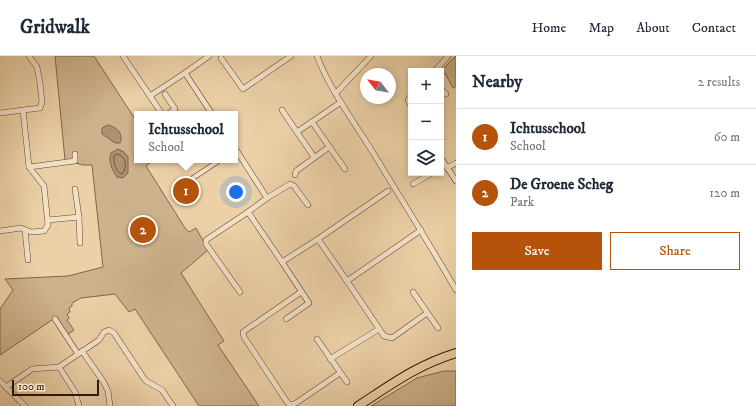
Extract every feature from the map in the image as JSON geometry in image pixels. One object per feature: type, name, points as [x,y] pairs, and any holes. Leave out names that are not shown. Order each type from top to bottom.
[{"type":"main road","points":[[441,358],[456,349]]},
{"type":"main road","points":[[358,406],[418,367],[456,353]]},
{"type":"street","points":[[0,113],[40,108],[42,102],[37,67],[29,56]]},
{"type":"street","points":[[123,56],[160,111]]},
{"type":"street","points":[[150,96],[209,56]]},
{"type":"street","points":[[221,58],[243,89],[291,56]]},
{"type":"street","points":[[317,56],[341,102],[421,230],[456,290]]},
{"type":"street","points":[[336,93],[371,56]]},
{"type":"street","points":[[437,68],[448,56]]},
{"type":"street","points":[[185,73],[210,111]]},
{"type":"street","points":[[165,94],[175,109],[172,111]]},
{"type":"street","points":[[297,132],[341,102]]},
{"type":"street","points":[[0,231],[21,228],[31,232],[44,230],[48,225],[44,186],[29,167],[24,110]]},
{"type":"street","points":[[282,110],[314,157]]},
{"type":"street","points":[[312,122],[345,170]]},
{"type":"street","points":[[295,174],[296,171],[314,157],[329,148]]},
{"type":"street","points":[[29,167],[75,161],[74,154]]},
{"type":"street","points":[[238,154],[267,198]]},
{"type":"street","points":[[193,178],[216,163]]},
{"type":"street","points":[[456,163],[444,167],[456,181]]},
{"type":"street","points":[[413,184],[427,176]]},
{"type":"street","points":[[240,292],[206,244],[206,240],[267,198],[292,183],[308,205]]},
{"type":"street","points":[[75,189],[79,217],[80,243]]},
{"type":"street","points":[[282,262],[388,192]]},
{"type":"street","points":[[248,212],[309,303],[286,319]]},
{"type":"street","points":[[48,220],[79,217]]},
{"type":"street","points":[[25,230],[28,260]]},
{"type":"street","points":[[347,281],[421,230]]},
{"type":"street","points":[[318,239],[384,336],[392,338],[427,313]]},
{"type":"street","points":[[301,292],[243,332],[244,337],[290,405],[296,403],[340,373]]},
{"type":"street","points":[[413,292],[438,328]]},
{"type":"street","points":[[55,319],[103,381],[108,391],[110,406]]},
{"type":"street","points":[[330,359],[379,329]]},
{"type":"street","points":[[6,387],[32,369],[59,367],[99,340],[107,330],[112,331],[143,378],[162,390],[173,406]]},
{"type":"street","points":[[316,339],[347,382]]},
{"type":"street","points":[[59,367],[75,392],[79,406]]},
{"type":"street","points":[[0,381],[24,406]]},
{"type":"shaded area","points":[[55,56],[94,56],[134,117],[134,163],[150,163],[146,166],[185,228],[189,232],[196,228],[208,250],[181,273],[224,341],[218,345],[259,406],[199,406],[135,309],[129,312],[115,294],[81,298],[72,303],[72,306],[69,308],[70,312],[67,314],[69,318],[67,320],[74,330],[67,335],[55,318],[0,355],[0,309],[13,290],[5,279],[68,276],[103,267],[92,165],[83,165],[65,160]]},
{"type":"shaded area","points":[[456,56],[456,86],[453,88],[444,74],[444,68]]},
{"type":"shaded area","points":[[444,371],[456,371],[456,406],[371,406],[417,378]]},
{"type":"water","points":[[108,125],[114,127],[120,133],[120,143],[115,143],[102,134],[102,128]]},
{"type":"water","points":[[118,149],[124,152],[128,157],[128,173],[123,178],[117,177],[110,162],[111,153]]},
{"type":"place","name":"Ichtusschool","points":[[186,191]]},
{"type":"place","name":"De Groene Scheg","points":[[143,230]]}]
